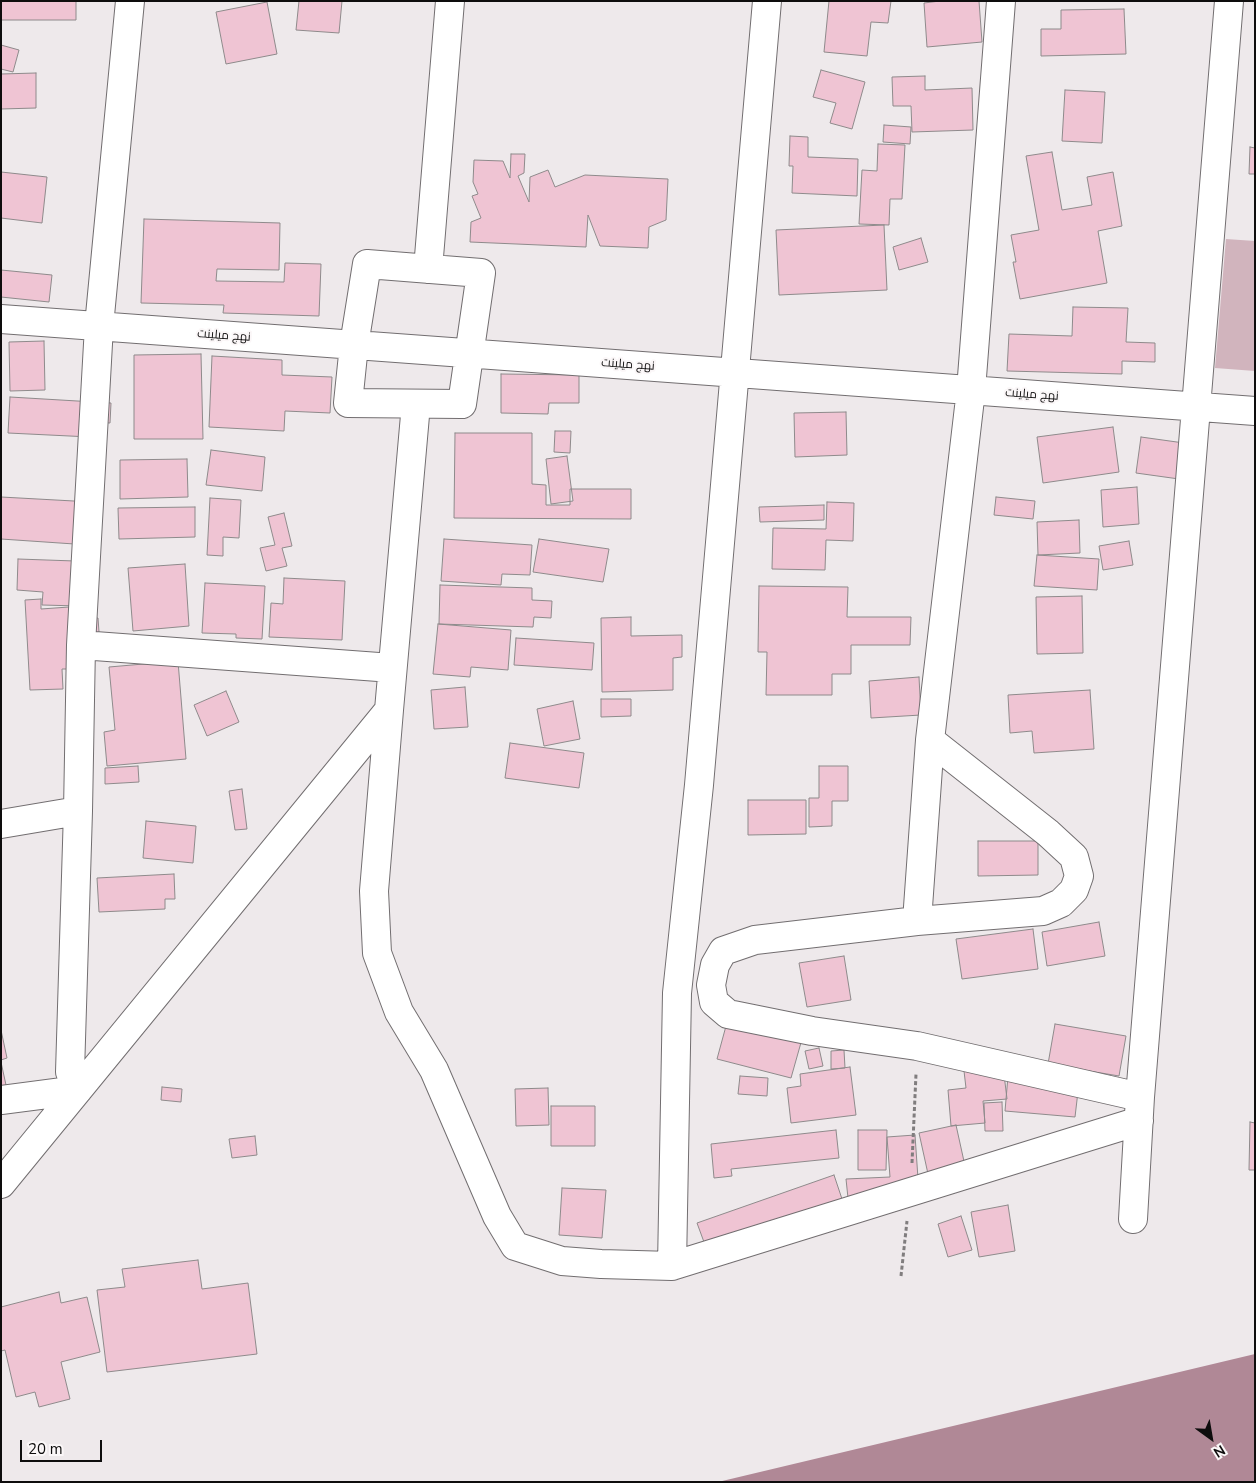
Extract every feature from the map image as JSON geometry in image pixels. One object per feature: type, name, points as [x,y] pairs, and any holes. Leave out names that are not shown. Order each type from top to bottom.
[{"type":"street","points":[[78,1090],[70,1072],[81,645],[99,326],[130,1]]},
{"type":"street","points":[[428,269],[450,1]]},
{"type":"street","points":[[672,1266],[677,993],[699,786],[768,1]]},
{"type":"street","points":[[917,921],[930,740],[971,390],[1001,1]]},
{"type":"street","points":[[1133,1219],[1139,1109],[1229,1]]},
{"type":"street","points":[[367,264],[428,269],[481,273],[462,404],[348,403],[354,346],[367,264]]},
{"type":"street","name":"نهج ميلينت","points":[[1,319],[1255,411]]},
{"type":"street","points":[[416,404],[388,710],[374,891],[377,953],[399,1012],[434,1070],[497,1216],[515,1246],[562,1261],[672,1266],[1139,1109]]},
{"type":"street","points":[[81,645],[392,668]]},
{"type":"street","points":[[1,1184],[388,710]]},
{"type":"street","points":[[930,740],[1055,839],[1074,857],[1080,876],[1074,890],[1061,903],[1043,911],[917,921],[755,940],[723,951],[715,965],[711,985],[714,1002],[728,1014],[812,1031],[917,1046],[1139,1109]]},
{"type":"street","points":[[340,770],[357,766],[367,769],[383,780]]},
{"type":"street","points":[[1,824],[78,811]]},
{"type":"street","points":[[1,1100],[78,1090]]},
{"type":"shaded area","points":[[1226,239],[1255,241],[1255,371],[1215,368]]},
{"type":"shaded area","points":[[1255,1354],[1255,1482],[718,1482]]},
{"type":"building","points":[[1,1],[76,1],[76,20],[1,20]]},
{"type":"building","points":[[299,1],[342,1],[339,33],[296,30]]},
{"type":"building","points":[[829,1],[891,1],[888,23],[871,22],[867,56],[824,52]]},
{"type":"building","points":[[979,1],[982,42],[927,47],[924,3]]},
{"type":"building","points":[[267,2],[277,54],[226,64],[216,12]]},
{"type":"building","points":[[1124,9],[1126,54],[1041,56],[1041,29],[1061,29],[1061,10]]},
{"type":"building","points":[[1,45],[19,50],[13,72],[1,69]]},
{"type":"building","points":[[821,70],[865,82],[852,129],[830,123],[836,103],[813,97]]},
{"type":"building","points":[[36,73],[36,108],[1,109],[1,74]]},
{"type":"building","points":[[925,76],[925,90],[972,88],[973,130],[912,132],[911,106],[893,106],[892,77]]},
{"type":"building","points":[[1065,90],[1105,92],[1102,143],[1062,141]]},
{"type":"building","points":[[884,125],[911,127],[910,144],[883,142]]},
{"type":"building","points":[[790,136],[808,137],[808,157],[858,159],[857,196],[792,193],[793,166],[789,166]]},
{"type":"building","points":[[878,144],[905,145],[902,199],[890,199],[889,225],[859,224],[862,170],[877,171]]},
{"type":"building","points":[[1250,147],[1255,148],[1255,174],[1249,174]]},
{"type":"building","points":[[1052,152],[1062,210],[1092,205],[1087,177],[1113,172],[1122,226],[1098,231],[1107,283],[1020,299],[1013,262],[1016,262],[1011,235],[1039,230],[1026,156]]},
{"type":"building","points":[[511,154],[525,154],[524,173],[518,176],[529,202],[530,177],[548,170],[555,187],[585,175],[668,179],[666,220],[649,227],[648,248],[600,246],[588,215],[586,247],[470,242],[471,222],[481,218],[472,196],[478,194],[473,182],[474,160],[503,161],[510,178]]},
{"type":"building","points":[[1,172],[47,177],[42,223],[1,218]]},
{"type":"building","points":[[144,219],[280,223],[279,270],[217,269],[216,281],[284,282],[285,263],[321,264],[319,316],[223,313],[224,305],[141,303]]},
{"type":"building","points":[[884,225],[887,290],[779,295],[776,230]]},
{"type":"building","points":[[921,238],[928,262],[899,270],[893,247]]},
{"type":"building","points":[[1,270],[52,275],[49,302],[1,297]]},
{"type":"building","points":[[1073,307],[1128,308],[1126,342],[1155,343],[1155,362],[1122,361],[1122,374],[1007,371],[1009,334],[1072,336]]},
{"type":"building","points":[[44,341],[45,390],[10,391],[9,342]]},
{"type":"building","points":[[201,354],[203,439],[134,439],[134,355]]},
{"type":"building","points":[[212,356],[282,360],[282,375],[332,377],[330,413],[285,411],[284,431],[209,427]]},
{"type":"building","points":[[501,374],[579,375],[579,403],[549,403],[548,414],[501,413]]},
{"type":"building","points":[[10,397],[111,403],[110,423],[91,422],[90,437],[8,433]]},
{"type":"building","points":[[846,412],[847,455],[795,457],[794,413]]},
{"type":"building","points":[[1113,427],[1119,472],[1043,483],[1037,437]]},
{"type":"building","points":[[555,431],[571,431],[570,453],[554,452]]},
{"type":"building","points":[[455,433],[532,433],[532,484],[546,485],[546,505],[570,505],[570,489],[631,489],[631,519],[454,518]]},
{"type":"building","points":[[1141,437],[1184,443],[1179,479],[1136,473]]},
{"type":"building","points":[[211,450],[265,457],[262,491],[206,485]]},
{"type":"building","points":[[567,456],[573,501],[551,504],[546,459]]},
{"type":"building","points":[[187,459],[188,497],[120,499],[120,460]]},
{"type":"building","points":[[1137,487],[1139,524],[1103,527],[1101,490]]},
{"type":"building","points":[[1,497],[92,502],[89,545],[1,539]]},
{"type":"building","points":[[996,497],[1035,501],[1033,519],[994,515]]},
{"type":"building","points":[[210,498],[241,500],[239,538],[223,537],[223,556],[207,555]]},
{"type":"building","points":[[827,502],[854,503],[853,541],[826,540],[825,570],[772,569],[773,528],[826,529]]},
{"type":"building","points":[[824,505],[824,520],[760,522],[759,507]]},
{"type":"building","points":[[195,507],[195,537],[119,539],[118,508]]},
{"type":"building","points":[[284,513],[292,546],[282,548],[287,566],[266,571],[260,548],[275,545],[268,517]]},
{"type":"building","points":[[1079,520],[1080,553],[1038,555],[1037,522]]},
{"type":"building","points":[[444,539],[532,545],[530,575],[502,574],[501,585],[441,581]]},
{"type":"building","points":[[539,539],[609,549],[603,582],[533,572]]},
{"type":"building","points":[[1129,541],[1133,565],[1103,570],[1099,546]]},
{"type":"building","points":[[1037,555],[1099,559],[1097,590],[1034,586]]},
{"type":"building","points":[[18,559],[75,561],[79,606],[42,605],[43,592],[17,590]]},
{"type":"building","points":[[185,564],[189,626],[133,631],[128,568]]},
{"type":"building","points":[[284,578],[345,581],[342,640],[269,637],[271,603],[283,604]]},
{"type":"building","points":[[205,583],[265,586],[262,639],[236,638],[236,634],[202,633]]},
{"type":"building","points":[[440,585],[532,588],[532,600],[552,601],[551,618],[534,617],[533,627],[439,624]]},
{"type":"building","points":[[759,586],[848,587],[847,617],[911,617],[910,645],[851,645],[851,674],[832,674],[832,695],[766,695],[767,652],[758,652]]},
{"type":"building","points":[[1082,596],[1083,653],[1037,654],[1036,597]]},
{"type":"building","points":[[41,599],[41,609],[69,607],[69,619],[98,618],[100,646],[75,669],[62,669],[63,689],[30,690],[25,600]]},
{"type":"building","points":[[631,617],[631,636],[682,635],[682,657],[673,658],[673,690],[602,692],[601,618]]},
{"type":"building","points":[[438,624],[511,630],[508,670],[471,667],[470,677],[433,674]]},
{"type":"building","points":[[516,638],[594,643],[592,670],[514,665]]},
{"type":"building","points":[[178,661],[186,759],[107,766],[104,732],[115,730],[109,667]]},
{"type":"building","points":[[919,677],[921,715],[871,718],[869,681]]},
{"type":"building","points":[[465,687],[468,727],[434,729],[431,690]]},
{"type":"building","points":[[1090,690],[1094,749],[1034,753],[1032,731],[1010,733],[1008,695]]},
{"type":"building","points":[[226,691],[239,722],[207,736],[194,705]]},
{"type":"building","points":[[601,699],[631,699],[631,716],[601,717]]},
{"type":"building","points":[[573,701],[580,739],[544,746],[537,709]]},
{"type":"building","points":[[510,743],[584,753],[579,788],[505,778]]},
{"type":"building","points":[[138,766],[139,782],[105,784],[105,768]]},
{"type":"building","points":[[819,766],[848,766],[848,801],[832,801],[832,826],[809,827],[809,798],[819,798]]},
{"type":"building","points":[[242,789],[247,829],[235,830],[229,791]]},
{"type":"building","points":[[748,800],[806,800],[806,834],[748,835]]},
{"type":"building","points":[[146,821],[196,826],[193,863],[143,858]]},
{"type":"building","points":[[978,841],[1038,841],[1038,875],[978,876]]},
{"type":"building","points":[[174,874],[175,899],[165,899],[165,909],[99,912],[97,878]]},
{"type":"building","points":[[1099,922],[1105,956],[1047,966],[1042,932]]},
{"type":"building","points":[[1033,929],[1038,969],[962,979],[956,939]]},
{"type":"building","points":[[844,956],[851,1000],[807,1007],[799,963]]},
{"type":"building","points":[[729,1015],[802,1039],[791,1078],[717,1059]]},
{"type":"building","points":[[1055,1024],[1126,1036],[1119,1076],[1048,1064]]},
{"type":"building","points":[[1,1030],[7,1058],[1,1060]]},
{"type":"building","points":[[819,1048],[823,1066],[809,1069],[805,1051]]},
{"type":"building","points":[[844,1050],[845,1068],[831,1069],[831,1051]]},
{"type":"building","points":[[1,1062],[6,1085],[1,1087]]},
{"type":"building","points":[[1003,1066],[1007,1099],[983,1101],[985,1123],[951,1126],[948,1090],[966,1088],[964,1071]]},
{"type":"building","points":[[850,1067],[856,1115],[791,1123],[787,1088],[801,1086],[800,1074]]},
{"type":"building","points":[[740,1076],[768,1078],[767,1096],[738,1094]]},
{"type":"building","points":[[1008,1076],[1079,1083],[1075,1117],[1005,1111]]},
{"type":"building","points":[[162,1087],[182,1089],[181,1102],[161,1100]]},
{"type":"building","points":[[548,1088],[549,1125],[516,1126],[515,1089]]},
{"type":"building","points":[[1002,1102],[1003,1131],[985,1131],[984,1103]]},
{"type":"building","points":[[551,1106],[595,1106],[595,1146],[551,1146]]},
{"type":"building","points":[[1250,1122],[1255,1123],[1255,1170],[1249,1170]]},
{"type":"building","points":[[956,1125],[967,1175],[930,1183],[919,1133]]},
{"type":"building","points":[[836,1130],[839,1158],[731,1169],[732,1176],[714,1178],[711,1144]]},
{"type":"building","points":[[858,1130],[887,1130],[886,1170],[858,1170]]},
{"type":"building","points":[[915,1135],[919,1193],[848,1198],[846,1179],[890,1177],[887,1137]]},
{"type":"building","points":[[255,1136],[257,1155],[232,1158],[229,1139]]},
{"type":"building","points":[[834,1175],[844,1205],[708,1253],[697,1223]]},
{"type":"building","points":[[562,1188],[606,1190],[602,1238],[559,1235]]},
{"type":"building","points":[[1008,1205],[1015,1251],[979,1257],[971,1212]]},
{"type":"building","points":[[961,1216],[972,1250],[948,1257],[938,1224]]},
{"type":"building","points":[[198,1260],[202,1289],[248,1283],[257,1354],[107,1372],[97,1290],[125,1287],[122,1269]]},
{"type":"building","points":[[59,1292],[61,1303],[87,1297],[100,1352],[61,1362],[70,1399],[39,1407],[35,1392],[16,1397],[5,1350],[1,1351],[1,1307]]}]
